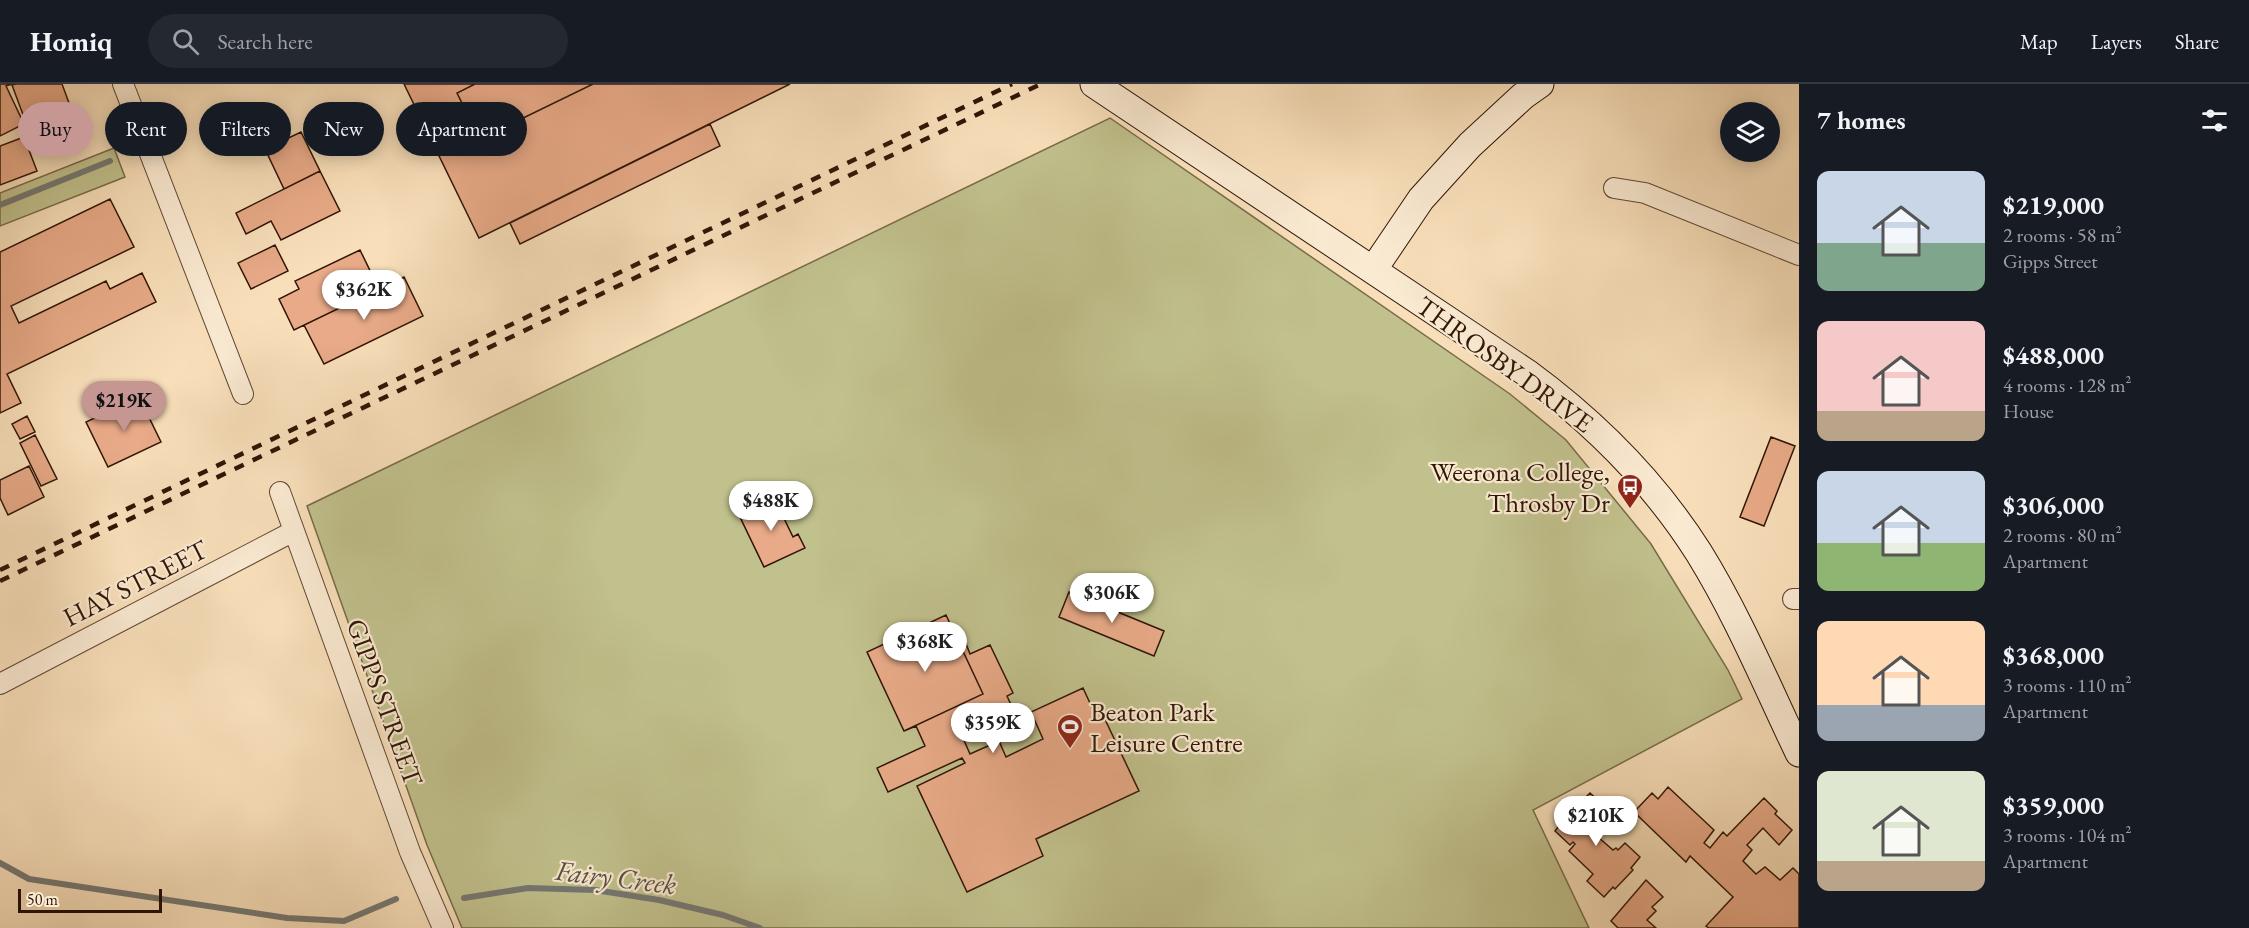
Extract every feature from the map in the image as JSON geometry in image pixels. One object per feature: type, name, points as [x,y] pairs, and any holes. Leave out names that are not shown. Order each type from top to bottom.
[{"type":"main road","name":"THROSBY DRIVE","points":[[1094,84],[1560,397],[1632,466],[1679,524],[1717,584],[1799,753]]},
{"type":"main road","points":[[1373,270],[1421,199],[1470,145],[1523,96],[1540,84]]},
{"type":"street","points":[[123,84],[243,394]]},
{"type":"street","points":[[1614,188],[1645,193],[1799,255]]},
{"type":"street","name":"GIPPS STREET","points":[[280,492],[410,852],[443,928]]},
{"type":"street","name":"HAY STREET","points":[[0,684],[294,531]]},
{"type":"green space","points":[[1110,118],[1510,394],[1566,440],[1651,544],[1728,670],[1742,699],[1533,810],[1589,928],[462,928],[427,845],[307,506]]},
{"type":"green space","points":[[105,152],[105,156],[117,156],[125,177],[0,226],[0,193]]},
{"type":"building","points":[[0,84],[12,84],[6,86],[18,111],[18,127],[0,136]]},
{"type":"building","points":[[62,84],[69,102],[18,102],[12,85]]},
{"type":"building","points":[[404,84],[790,84],[479,238],[439,156],[527,156],[527,102],[413,102]]},
{"type":"building","points":[[475,84],[593,84],[527,116],[527,102],[462,102],[457,93]]},
{"type":"building","points":[[710,124],[720,146],[520,244],[510,223]]},
{"type":"building","points":[[301,132],[303,156],[313,156],[320,171],[284,189],[268,156],[291,156],[291,137]]},
{"type":"building","points":[[18,139],[18,156],[31,156],[37,171],[0,185],[0,146]]},
{"type":"building","points":[[320,171],[340,211],[281,240],[271,221],[246,234],[236,213]]},
{"type":"building","points":[[110,199],[134,247],[11,306],[19,323],[106,281],[110,289],[142,273],[156,302],[7,374],[21,403],[0,413],[0,252]]},
{"type":"building","points":[[275,245],[288,271],[251,289],[238,263]]},
{"type":"building","points":[[360,250],[379,289],[294,330],[279,299],[299,289],[295,281]]},
{"type":"building","points":[[404,277],[423,316],[324,364],[304,325]]},
{"type":"building","points":[[139,397],[161,442],[108,467],[86,422]]},
{"type":"building","points":[[27,416],[35,432],[20,439],[12,424]]},
{"type":"building","points":[[35,435],[57,479],[41,486],[20,443]]},
{"type":"building","points":[[1771,437],[1795,446],[1764,526],[1740,517]]},
{"type":"building","points":[[29,466],[44,497],[8,515],[0,498],[0,480]]},
{"type":"building","points":[[779,496],[786,509],[781,512],[793,537],[798,534],[805,548],[764,567],[739,515]]},
{"type":"building","points":[[1069,592],[1164,631],[1154,656],[1059,617]]},
{"type":"building","name":"Beaton Park Leisure Centre","points":[[946,615],[957,639],[963,636],[970,654],[990,645],[1013,693],[1007,696],[1012,707],[960,731],[970,754],[999,741],[1006,757],[1043,739],[1031,712],[1083,688],[1095,714],[1101,711],[1139,791],[1036,839],[1043,856],[967,892],[917,786],[965,763],[962,758],[888,792],[877,768],[925,746],[916,726],[904,731],[867,652]]},
{"type":"building","points":[[946,615],[983,694],[904,731],[867,652]]},
{"type":"building","points":[[1668,787],[1714,830],[1704,843],[1710,848],[1723,832],[1727,836],[1764,798],[1777,811],[1775,814],[1792,830],[1779,845],[1763,828],[1747,845],[1752,850],[1743,861],[1756,874],[1765,867],[1780,880],[1793,868],[1799,874],[1799,928],[1709,928],[1706,926],[1733,897],[1690,856],[1686,862],[1634,812],[1652,793],[1658,799]]},
{"type":"building","points":[[1590,793],[1605,807],[1596,817],[1599,820],[1590,830],[1613,850],[1616,848],[1618,850],[1625,843],[1640,857],[1631,868],[1633,870],[1604,897],[1587,881],[1593,874],[1569,851],[1575,844],[1573,842],[1570,845],[1555,831],[1579,800],[1581,802]]},
{"type":"building","points":[[1646,880],[1663,897],[1652,907],[1656,911],[1647,920],[1656,928],[1618,928],[1611,921]]},
{"type":"waterway","points":[[0,205],[110,161]]},
{"type":"waterway","name":"Fairy Creek","points":[[0,863],[29,879],[287,918],[344,921],[396,899]]},
{"type":"waterway","name":"Fairy Creek","points":[[464,898],[528,888],[595,890],[659,900],[723,915],[760,928]]},
{"type":"railway","points":[[0,570],[1012,84]]},
{"type":"railway","points":[[0,581],[1041,84]]},
{"type":"place","name":"Weerona College, Throsby Dr","points":[[1630,510]]},
{"type":"place","name":"Beaton Park Leisure Centre","points":[[1070,750]]}]
